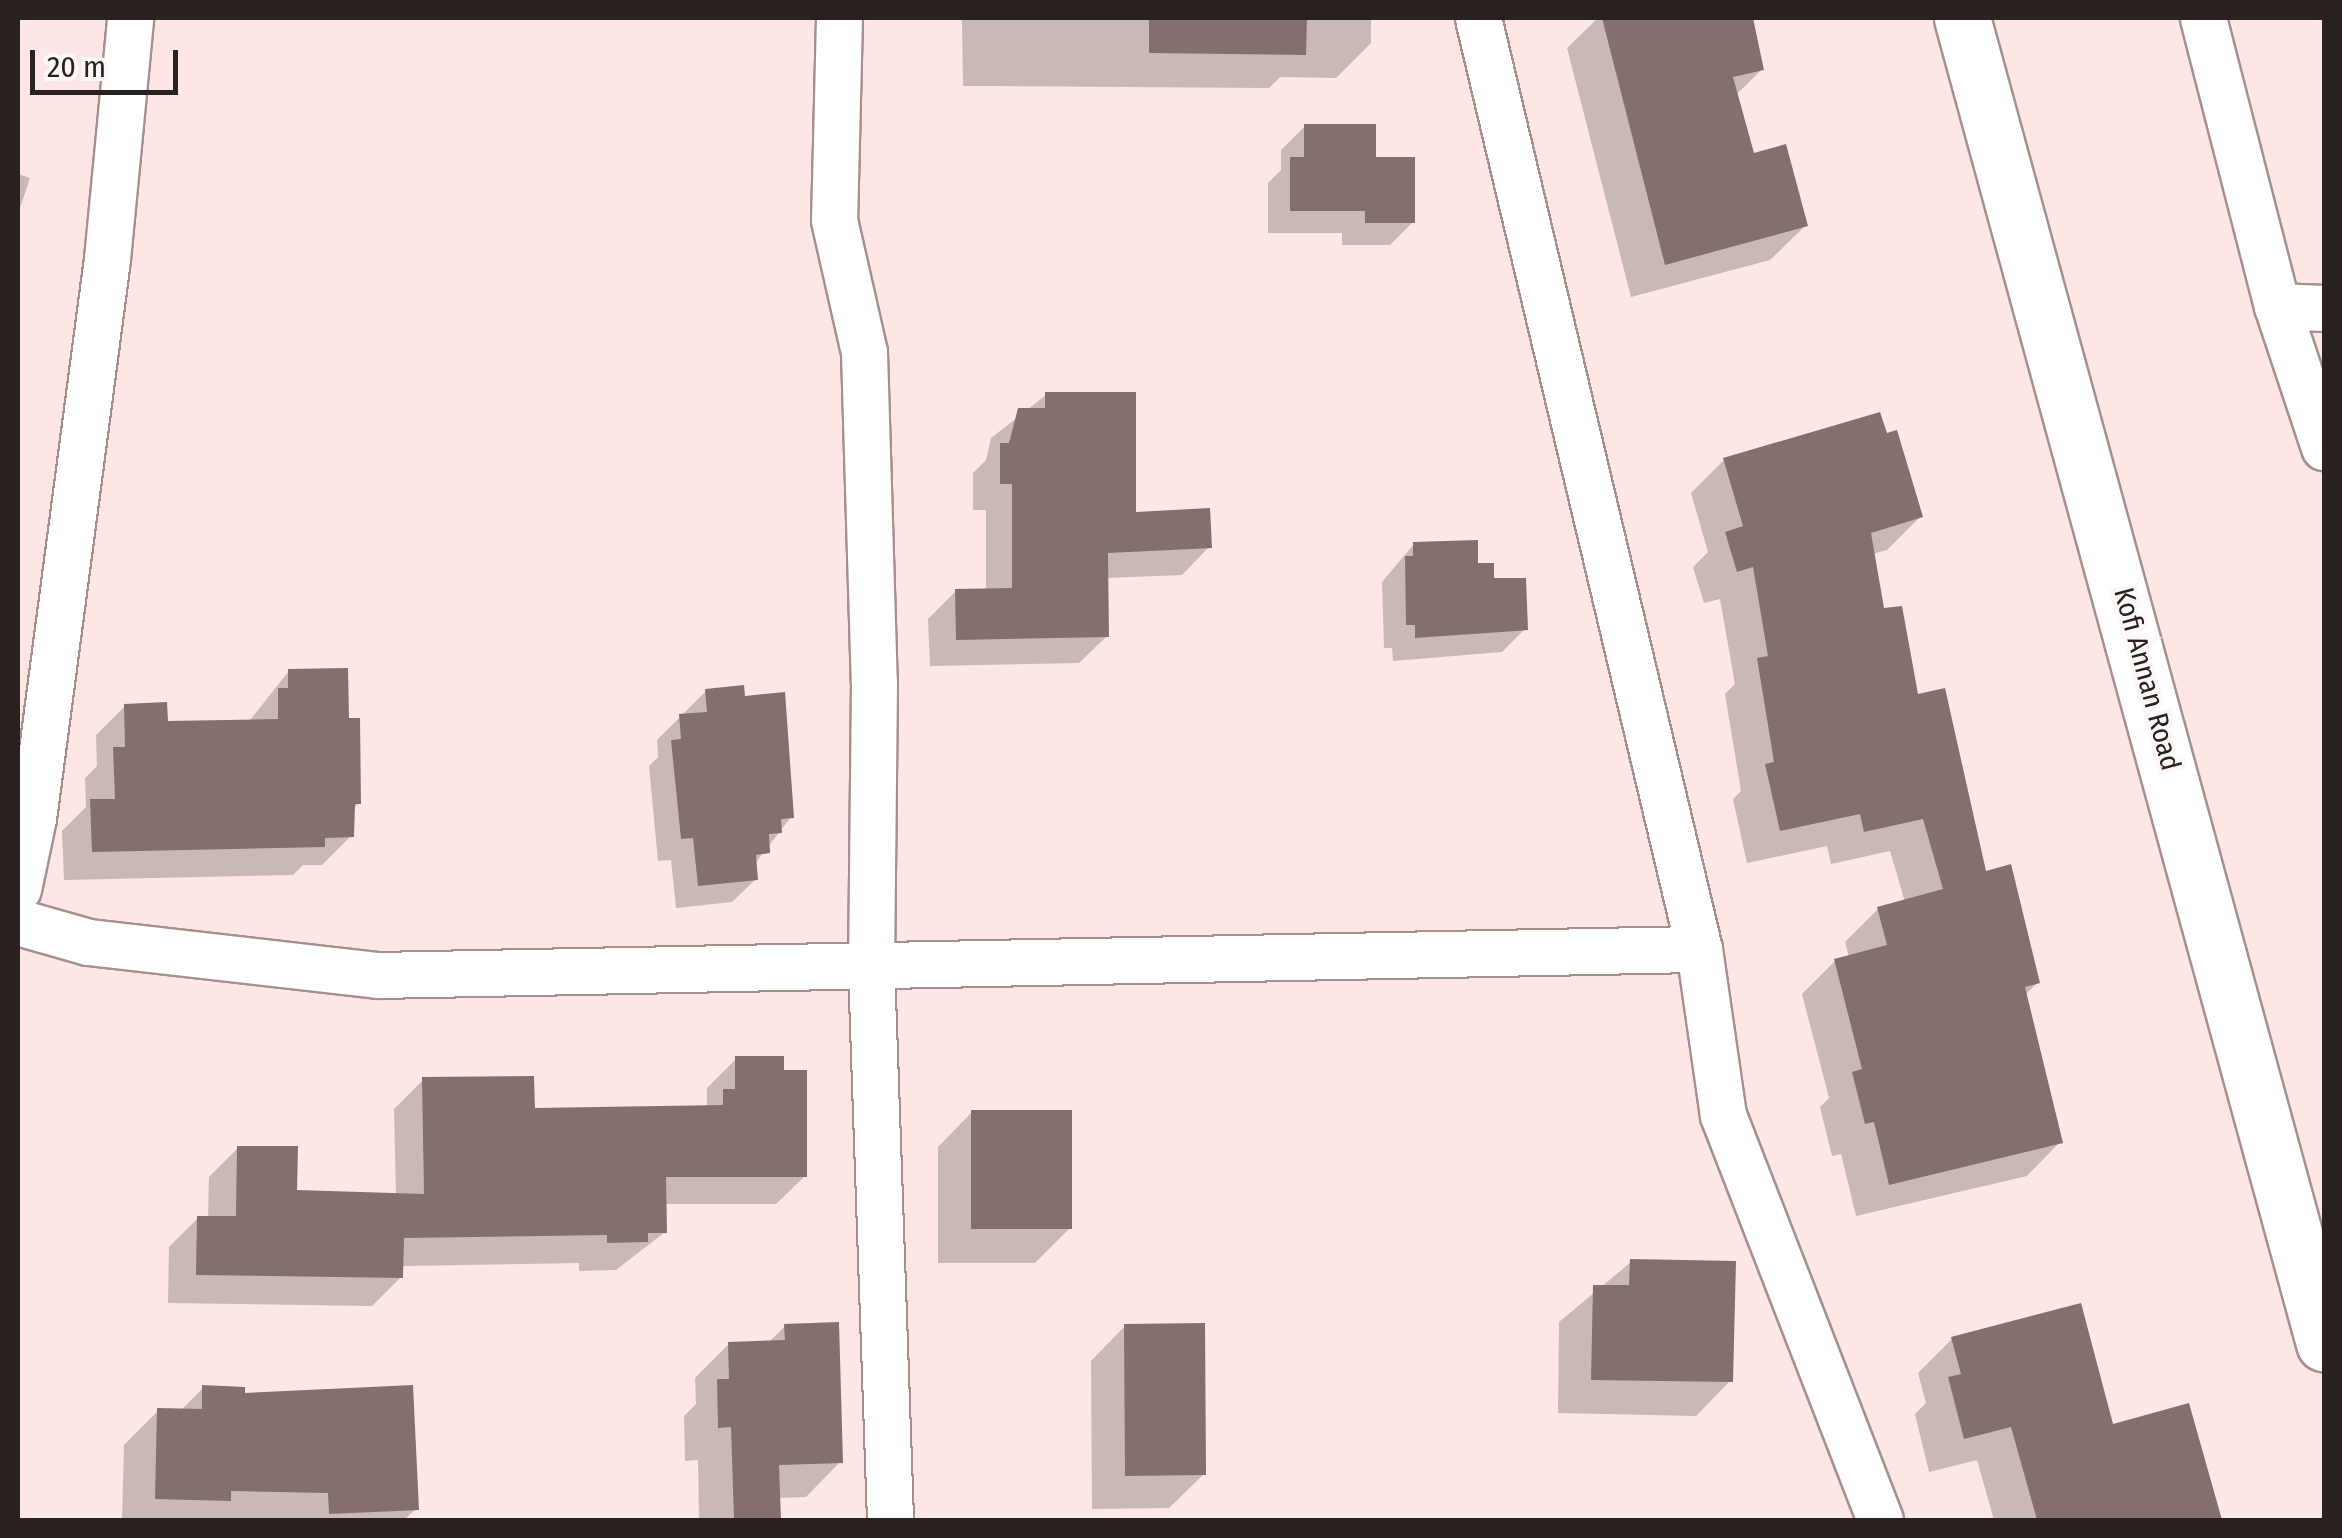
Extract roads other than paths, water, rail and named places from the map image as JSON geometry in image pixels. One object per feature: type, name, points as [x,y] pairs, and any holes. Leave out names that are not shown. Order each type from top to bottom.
[{"type":"main road","name":"Kofi Annan Road","points":[[1962,18],[2324,1343]]},
{"type":"street","points":[[18,889],[54,666],[130,18]]},
{"type":"street","points":[[839,18],[834,220],[864,352],[874,682],[872,967],[890,1520]]},
{"type":"street","points":[[1478,18],[1699,949],[1723,1115],[1880,1520]]},
{"type":"street","points":[[2203,18],[2278,306],[2324,447]]},
{"type":"street","points":[[2278,306],[2324,308]]},
{"type":"street","points":[[18,922],[88,942],[378,975],[1699,949]]}]
